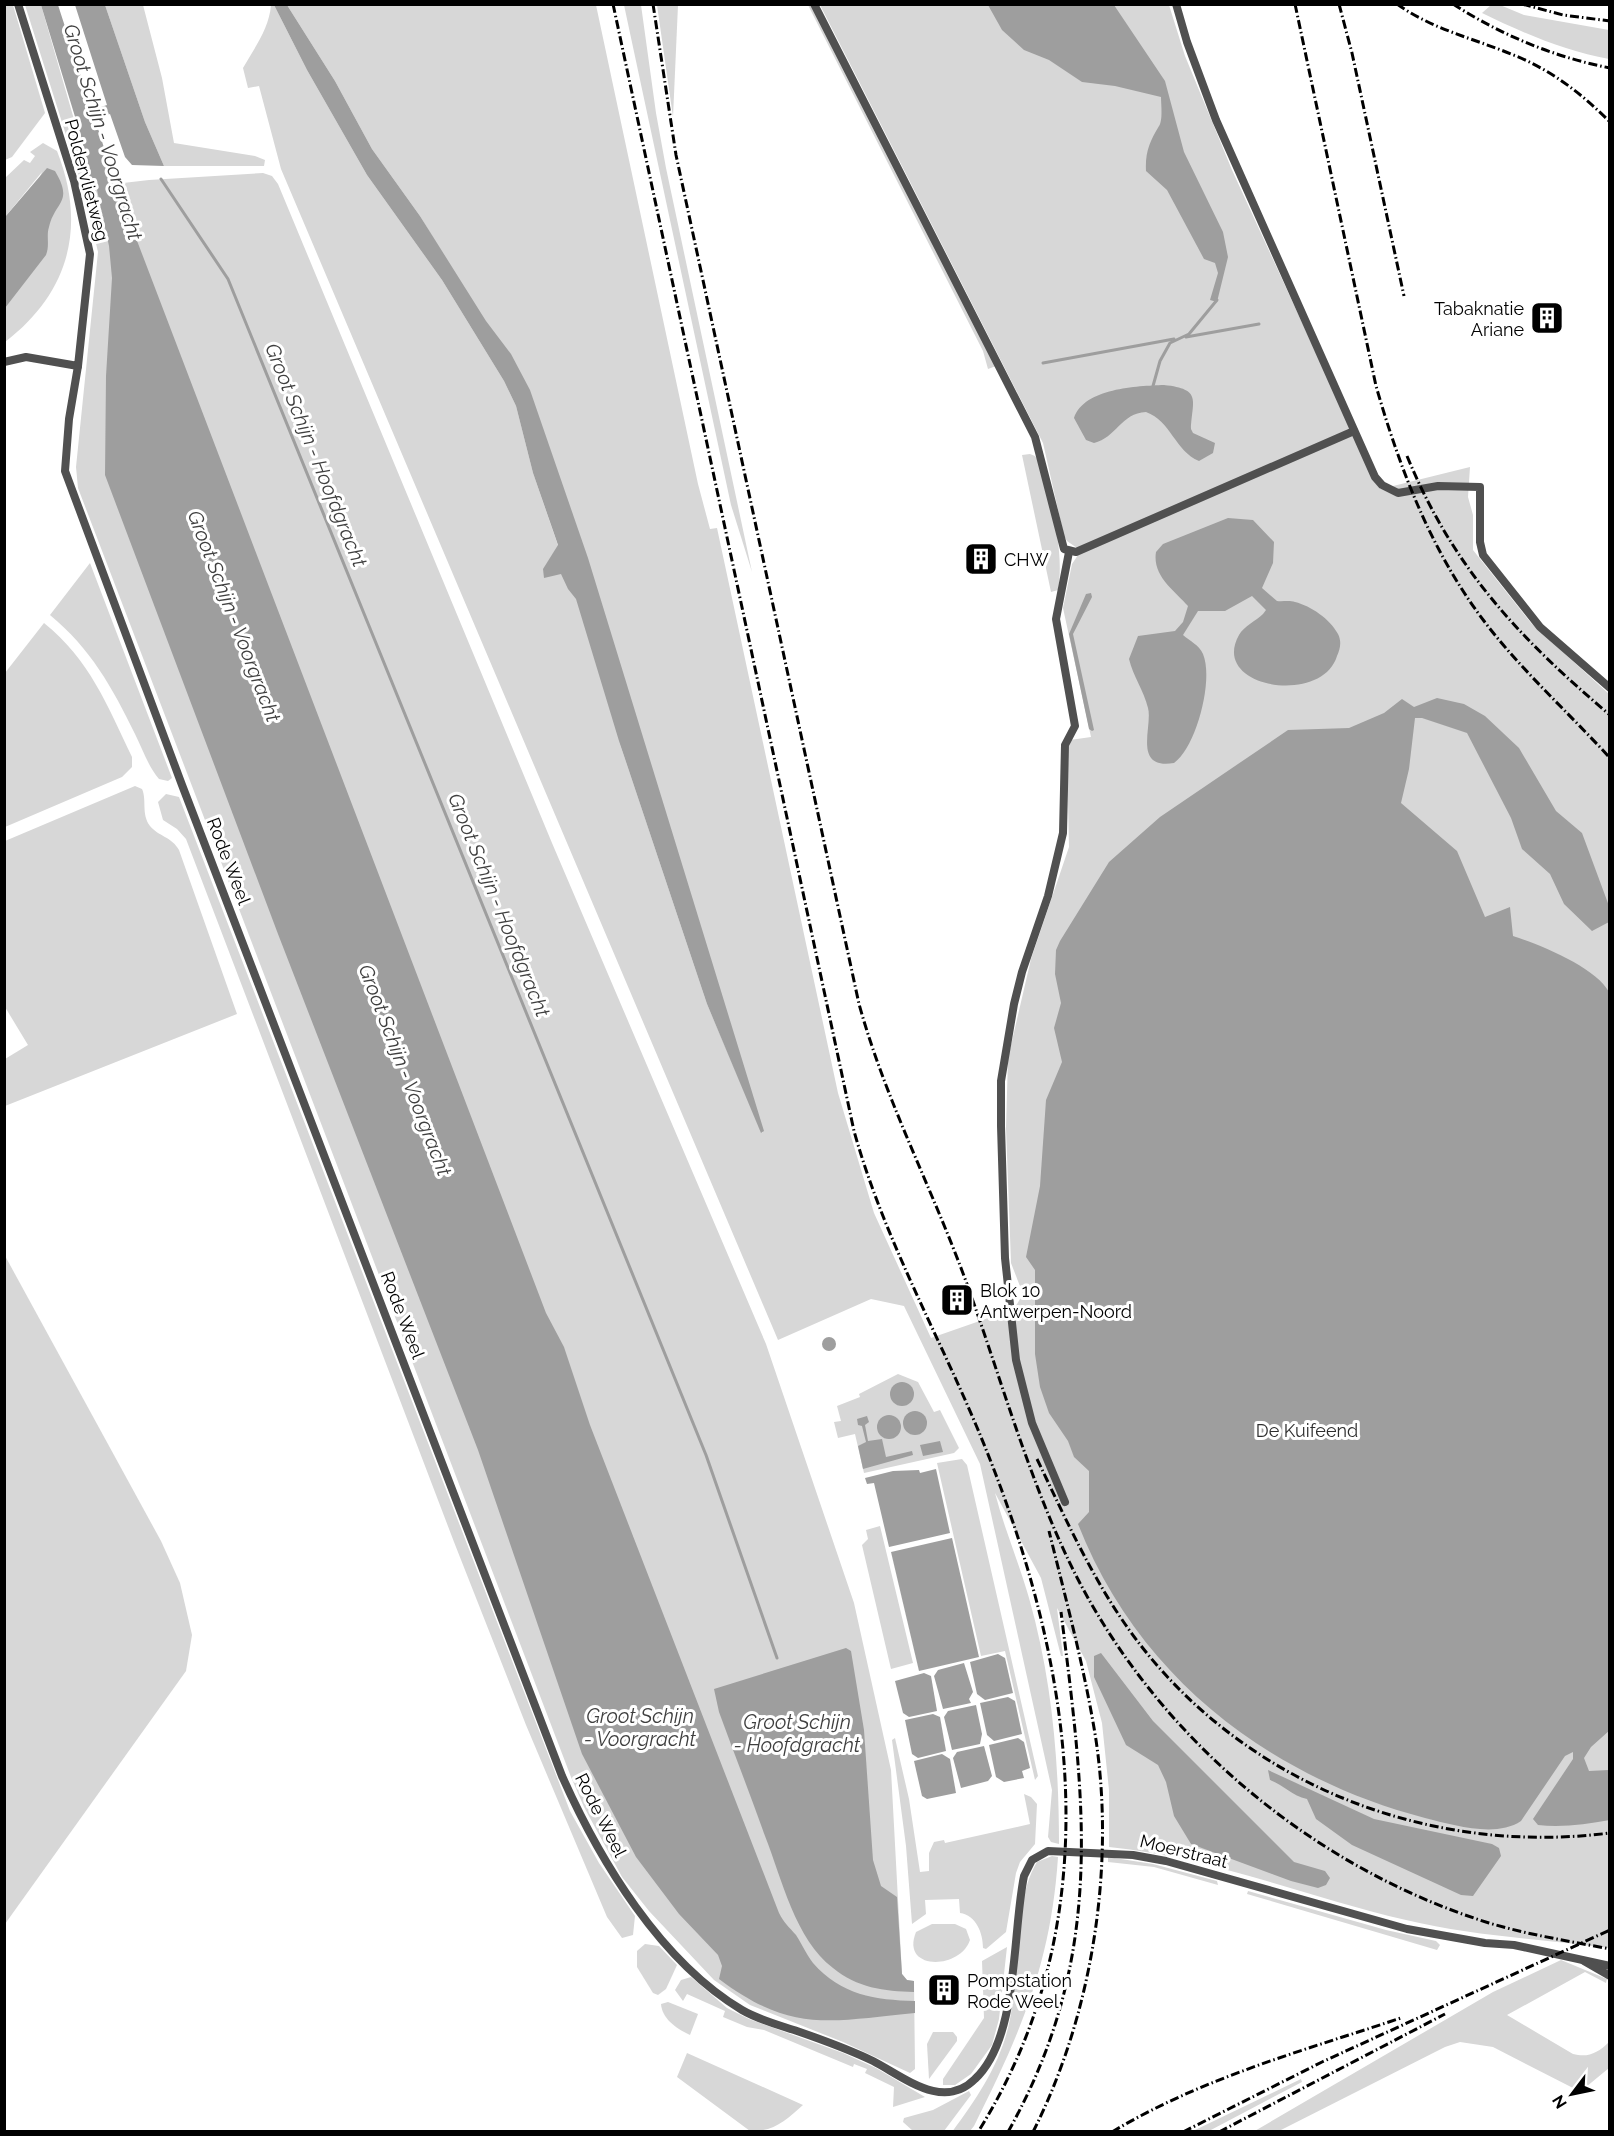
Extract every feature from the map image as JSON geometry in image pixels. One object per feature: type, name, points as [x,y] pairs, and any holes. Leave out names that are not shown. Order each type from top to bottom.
[{"type":"street","name":"Poldervlietweg","points":[[18,4],[74,181],[90,254],[78,366]]},
{"type":"street","points":[[814,4],[1035,437],[1061,542],[1069,552],[1056,619],[1075,726],[1065,745],[1063,832],[1048,896],[1022,972],[1014,1004],[1001,1081],[1005,1258],[1016,1360],[1032,1423],[1065,1502]]},
{"type":"street","points":[[1176,4],[1186,42],[1216,120],[1375,477],[1382,485],[1398,493],[1438,486],[1480,487],[1480,542],[1487,562],[1540,627],[1610,688]]},
{"type":"street","points":[[4,362],[26,357],[78,366]]},
{"type":"street","name":"Rode Weel","points":[[78,366],[66,445],[65,471],[72,495],[562,1776],[594,1844],[651,1926],[688,1966],[729,2001],[760,2018],[845,2048],[928,2091],[953,2092]]},
{"type":"street","points":[[1069,552],[1076,552],[1354,431]]},
{"type":"street","name":"Moerstraat","points":[[953,2092],[974,2081],[988,2065],[999,2043],[1008,2005],[1024,1876],[1032,1860],[1048,1851],[1118,1853],[1166,1861],[1407,1929],[1485,1943],[1514,1945],[1610,1966]]},
{"type":"street","name":"Moerstraat","points":[[1578,1958],[1610,1976]]},
{"type":"green space","points":[[4,5],[13,5],[45,113],[12,157],[5,160]]},
{"type":"green space","points":[[25,5],[41,5],[84,154],[97,186],[149,180],[263,173],[272,176],[278,184],[552,843],[766,1344],[854,1603],[891,1770],[902,1974],[907,1980],[914,1981],[915,2069],[910,2073],[843,2042],[750,2005],[714,1980],[649,1911],[622,1877],[584,1807],[571,1777],[78,488],[76,467],[98,252],[83,189]]},
{"type":"green space","points":[[105,5],[143,5],[162,78],[174,143],[255,156],[265,160],[264,166],[164,166],[145,122]]},
{"type":"green space","name":"De Kuifeend","points":[[271,5],[274,5],[307,70],[367,175],[442,280],[504,381],[516,406],[533,473],[564,563],[542,444],[446,259],[420,216],[372,149],[335,81],[287,5],[596,5],[698,484],[710,529],[717,528],[838,1093],[874,1213],[931,1338],[1014,1309],[1023,1294],[1011,1263],[1006,1128],[1008,1058],[1031,959],[1069,847],[1067,758],[1070,740],[1091,737],[1063,608],[1072,564],[1078,555],[1077,548],[1064,536],[1043,443],[820,5],[1169,5],[1185,56],[1232,170],[1376,484],[1381,489],[1470,467],[1468,497],[1473,515],[1473,550],[1531,623],[1609,694],[1609,1948],[1482,1934],[1406,1920],[1222,1868],[1185,1859],[1109,1847],[1109,1790],[1102,1723],[1086,1661],[1057,1608],[1063,1656],[1061,1656],[1041,1578],[995,1493],[1029,1598],[1049,1690],[1056,1751],[1059,1844],[1051,1842],[1048,1837],[1052,1790],[980,1464],[904,1306],[871,1299],[778,1340],[281,169],[259,86],[248,88],[243,68],[261,38]],"holes":[[[619,741],[745,1073],[762,1133],[707,1004]]]},
{"type":"green space","points":[[624,5],[641,5],[666,168],[752,572],[731,505]]},
{"type":"green space","points":[[657,5],[678,5],[673,117]]},
{"type":"green space","points":[[808,5],[811,5],[996,366],[988,369],[983,351]]},
{"type":"green space","points":[[1491,5],[1500,5],[1524,15],[1609,30],[1609,59],[1544,40],[1482,13]]},
{"type":"green space","points":[[43,143],[57,151],[66,179],[71,206],[71,232],[66,257],[57,280],[44,302],[27,323],[5,342],[4,257],[42,172],[5,217],[5,178],[24,160],[30,163],[35,156],[30,152]]},
{"type":"green space","points":[[1022,455],[1035,456],[1042,466],[1058,543],[1060,574],[1058,590],[1051,592]]},
{"type":"green space","points":[[90,563],[172,778],[168,781],[159,779],[152,769],[118,700],[89,655],[50,615]]},
{"type":"green space","points":[[44,623],[74,652],[96,684],[132,757],[132,767],[122,777],[5,827],[5,673]]},
{"type":"green space","points":[[135,786],[142,789],[146,817],[150,826],[173,842],[179,850],[237,1014],[5,1106],[5,1059],[28,1045],[5,1007],[5,841]]},
{"type":"green space","points":[[166,794],[179,797],[570,1811],[599,1863],[635,1916],[633,1935],[622,1938],[607,1917],[526,1725],[186,839],[177,829],[163,820],[158,802]]},
{"type":"green space","points":[[4,1254],[161,1541],[180,1583],[192,1635],[186,1671],[5,1924]]},
{"type":"green space","points":[[898,1374],[918,1382],[934,1412],[940,1410],[959,1448],[954,1453],[864,1473],[855,1434],[838,1438],[834,1422],[841,1421],[837,1406],[860,1397],[859,1394]]},
{"type":"green space","points":[[962,1459],[967,1465],[1038,1776],[1035,1780],[1005,1651],[981,1656],[937,1463]]},
{"type":"green space","points":[[880,1526],[913,1663],[891,1669],[862,1545],[868,1539],[866,1530]]},
{"type":"green space","points":[[895,1738],[909,1799],[920,1872],[929,1871],[929,1853],[934,1842],[944,1840],[945,1843],[1030,1824],[1024,1794],[1031,1797],[1037,1804],[1035,1844],[1020,1862],[1016,1873],[1006,1932],[986,1949],[983,1948],[978,1926],[966,1914],[960,1913],[959,1899],[925,1900],[926,1914],[912,1924],[906,1846],[892,1740]]},
{"type":"green space","points":[[1052,1856],[1058,1857],[1049,1931],[1031,1996],[1006,2059],[974,2126],[970,2131],[952,2132],[980,2092],[1001,2049],[1013,2001],[1024,1896],[1037,1862]]},
{"type":"green space","points":[[1108,1857],[1153,1864],[1217,1881],[1218,1885],[1154,1867],[1108,1862]]},
{"type":"green space","points":[[1248,1891],[1386,1930],[1436,1941],[1440,1945],[1437,1950],[1247,1894]]},
{"type":"green space","points":[[932,1924],[955,1924],[966,1929],[970,1940],[964,1950],[944,1961],[923,1960],[916,1954],[913,1945],[916,1932]]},
{"type":"green space","points":[[645,1944],[659,1946],[677,1965],[666,1989],[658,1995],[653,1993],[637,1967],[637,1951]]},
{"type":"green space","points":[[1007,1947],[999,2019],[992,2045],[971,2074],[955,2085],[943,2085],[943,2079],[984,2018],[982,1961]]},
{"type":"green space","points":[[1561,1960],[1607,1979],[1606,1983],[1585,1972],[1507,2015],[1573,2054],[1592,2054],[1609,2042],[1609,2068],[1586,2087],[1573,2088],[1493,2047],[1460,2042],[1445,2047],[1279,2131],[1253,2132],[1493,1992]]},
{"type":"green space","points":[[691,1977],[727,2008],[749,2019],[843,2053],[876,2068],[925,2097],[893,2107],[894,2087],[865,2073],[867,2069],[854,2064],[853,2067],[764,2030],[747,2027],[723,2017],[725,2011],[687,1994],[683,2001],[675,1990],[681,1980]]},
{"type":"green space","points":[[668,2002],[698,2014],[690,2035],[675,2027],[667,2019],[661,2004]]},
{"type":"green space","points":[[933,2032],[953,2032],[957,2041],[929,2079],[927,2044]]},
{"type":"green space","points":[[687,2053],[803,2105],[773,2127],[750,2131],[677,2077]]},
{"type":"green space","points":[[1301,2079],[1302,2082],[1209,2131],[1193,2131]]},
{"type":"green space","points":[[969,2091],[971,2095],[944,2131],[913,2131],[903,2122],[904,2118],[933,2110]]},
{"type":"water","name":"Groot Schijn - Voorgracht","points":[[41,5],[58,5],[92,110],[107,105],[75,5],[105,5],[145,122],[164,166],[132,165],[125,157],[110,114],[95,119],[115,183],[546,1313],[564,1347],[590,1425],[779,1913],[813,1963],[824,1974],[847,1989],[860,1994],[915,2001],[915,2013],[859,2019],[813,2020],[769,2009],[745,1997],[719,1979],[722,1966],[718,1955],[679,1914],[636,1857],[582,1754],[478,1450],[278,934],[105,475],[106,376],[112,278],[109,246],[96,185],[90,183],[82,159],[83,143]]},
{"type":"water","points":[[274,5],[287,5],[335,81],[372,149],[420,216],[486,321],[511,354],[530,390],[588,558],[764,1131],[761,1133],[707,1004],[619,741],[576,599],[561,574],[544,578],[543,569],[558,545],[533,473],[516,406],[504,381],[442,280],[367,175],[307,70]]},
{"type":"water","points":[[988,5],[1114,5],[1165,81],[1184,152],[1223,232],[1228,257],[1217,302],[1210,300],[1218,273],[1215,263],[1204,259],[1167,190],[1146,171],[1149,147],[1161,120],[1161,97],[1115,86],[1082,82],[1049,60],[1024,50],[1002,30]]},
{"type":"water","points":[[47,168],[55,171],[63,190],[63,196],[49,227],[46,255],[5,308],[5,217]]},
{"type":"water","points":[[1164,385],[1190,393],[1193,404],[1191,429],[1193,433],[1215,443],[1213,453],[1199,461],[1184,450],[1161,422],[1146,412],[1130,417],[1108,436],[1094,443],[1086,440],[1074,418],[1088,400],[1100,395],[1126,388]]},
{"type":"water","points":[[1228,518],[1253,520],[1274,542],[1273,563],[1262,588],[1277,601],[1293,601],[1314,610],[1325,618],[1338,634],[1339,651],[1327,672],[1311,681],[1291,685],[1271,684],[1253,678],[1240,668],[1234,653],[1241,632],[1266,610],[1252,596],[1225,611],[1198,611],[1183,635],[1201,651],[1206,666],[1201,713],[1196,729],[1182,755],[1174,763],[1161,763],[1153,760],[1149,753],[1147,745],[1148,708],[1129,659],[1138,636],[1175,631],[1183,622],[1188,606],[1161,576],[1157,568],[1156,552],[1163,544]]},
{"type":"water","points":[[1091,593],[1092,597],[1073,634],[1094,730],[1092,731],[1089,729],[1069,634],[1086,594]]},
{"type":"water","points":[[1437,698],[1464,704],[1485,716],[1519,748],[1556,811],[1582,833],[1609,906],[1609,922],[1592,931],[1564,904],[1550,874],[1522,849],[1511,818],[1467,733],[1422,718],[1415,718],[1409,769],[1401,803],[1457,851],[1485,917],[1510,907],[1513,936],[1552,951],[1580,966],[1593,974],[1609,992],[1610,1730],[1591,1747],[1584,1758],[1589,1771],[1609,1770],[1610,1820],[1583,1824],[1538,1825],[1533,1819],[1573,1759],[1573,1752],[1565,1756],[1521,1821],[1499,1829],[1474,1828],[1425,1818],[1368,1800],[1313,1776],[1262,1747],[1216,1713],[1173,1673],[1136,1629],[1104,1579],[1078,1524],[1089,1512],[1089,1471],[1074,1457],[1068,1441],[1049,1413],[1040,1387],[1035,1354],[1035,1270],[1026,1257],[1040,1186],[1046,1100],[1062,1062],[1054,1028],[1061,1003],[1055,974],[1056,950],[1060,941],[1109,862],[1160,817],[1288,730],[1349,728],[1384,713],[1402,699],[1414,707]]},
{"type":"water","points":[[826,1337],[832,1337],[836,1344],[832,1351],[826,1351],[822,1347],[822,1341]]},
{"type":"water","points":[[902,1382],[907,1383],[913,1389],[913,1399],[907,1405],[902,1406],[897,1405],[891,1399],[890,1394],[891,1389],[897,1383]]},
{"type":"water","points":[[915,1411],[920,1412],[926,1418],[926,1428],[920,1434],[915,1435],[910,1434],[904,1428],[903,1423],[904,1418],[910,1412]]},
{"type":"water","points":[[889,1415],[894,1416],[900,1422],[900,1432],[894,1438],[889,1439],[884,1438],[878,1432],[877,1427],[878,1422],[884,1416]]},
{"type":"water","points":[[867,1416],[869,1422],[865,1425],[868,1441],[882,1439],[886,1457],[912,1451],[913,1455],[863,1469],[858,1446],[866,1442],[862,1426],[858,1425],[857,1419]]},
{"type":"water","points":[[940,1441],[943,1452],[923,1456],[920,1445]]},
{"type":"water","points":[[936,1469],[950,1533],[889,1547],[874,1483],[867,1484],[865,1478],[893,1471],[919,1470],[920,1473]]},
{"type":"water","points":[[952,1538],[979,1657],[919,1671],[891,1552]]},
{"type":"water","name":"Groot Schijn - Hoofdgracht","points":[[846,1648],[851,1651],[864,1730],[873,1860],[881,1886],[897,1897],[902,1974],[907,1980],[914,1981],[914,1992],[871,1987],[852,1980],[833,1968],[809,1941],[799,1925],[784,1889],[719,1712],[714,1689]]},
{"type":"water","points":[[1101,1653],[1153,1721],[1294,1862],[1325,1871],[1330,1878],[1326,1885],[1318,1888],[1291,1881],[1191,1844],[1174,1816],[1166,1782],[1158,1765],[1126,1745],[1094,1677],[1094,1656]]},
{"type":"water","points":[[998,1654],[1005,1658],[1013,1693],[985,1700],[977,1694],[970,1662]]},
{"type":"water","points":[[964,1663],[973,1692],[969,1699],[971,1703],[943,1709],[934,1676],[938,1670]]},
{"type":"water","points":[[924,1673],[931,1676],[937,1711],[909,1717],[903,1713],[895,1681]]},
{"type":"water","points":[[1008,1697],[1015,1701],[1022,1734],[994,1741],[987,1735],[980,1703]]},
{"type":"water","points":[[976,1705],[982,1734],[980,1744],[952,1750],[944,1717],[948,1711]]},
{"type":"water","points":[[933,1714],[940,1717],[946,1751],[918,1758],[912,1754],[905,1720]]},
{"type":"water","points":[[1018,1738],[1024,1742],[1030,1768],[1022,1771],[1024,1778],[1004,1782],[996,1777],[989,1745]]},
{"type":"water","points":[[984,1746],[992,1776],[988,1781],[961,1788],[953,1758],[957,1752]]},
{"type":"water","points":[[942,1754],[950,1759],[956,1793],[927,1799],[922,1796],[914,1761]]},
{"type":"water","points":[[1268,1770],[1374,1819],[1492,1844],[1499,1848],[1501,1856],[1473,1896],[1461,1895],[1352,1845],[1316,1819],[1307,1799],[1270,1780]]},
{"type":"waterway","name":"Groot Schijn - Hoofdgracht","points":[[161,179],[228,279],[706,1455],[777,1658]]},
{"type":"waterway","points":[[1153,386],[1160,361],[1170,343],[1189,334],[1217,300]]},
{"type":"waterway","points":[[1186,337],[1259,324]]},
{"type":"waterway","points":[[1043,363],[1174,339]]},
{"type":"railway","points":[[613,4],[854,1131],[894,1244],[976,1425],[1009,1512],[1036,1600],[1055,1690],[1065,1781],[1064,1871],[1050,1960],[1022,2047],[978,2132]]},
{"type":"railway","points":[[653,4],[676,155],[859,1004],[896,1112],[955,1252],[1038,1489],[1066,1555],[1100,1618],[1141,1678],[1187,1733],[1240,1783],[1297,1827],[1358,1866],[1422,1898],[1489,1923],[1549,1938],[1610,1949]]},
{"type":"railway","points":[[1295,4],[1376,386],[1419,508],[1448,566],[1484,621],[1529,674],[1610,758]]},
{"type":"railway","points":[[1339,4],[1352,53],[1404,296]]},
{"type":"railway","points":[[1397,4],[1438,27],[1511,54],[1552,74],[1588,101],[1610,122]]},
{"type":"railway","points":[[1453,4],[1490,26],[1528,44],[1569,58],[1610,68]]},
{"type":"railway","points":[[1522,4],[1563,15],[1610,21]]},
{"type":"railway","points":[[1407,456],[1445,533],[1467,567],[1492,599],[1546,658],[1610,715]]},
{"type":"railway","points":[[1037,1459],[1088,1564],[1125,1624],[1169,1679],[1220,1726],[1277,1765],[1338,1796],[1403,1819],[1471,1832],[1540,1837],[1610,1833]]},
{"type":"railway","points":[[1033,2132],[1053,2087],[1084,1991],[1094,1940],[1100,1890],[1102,1839],[1101,1789],[1092,1714],[1049,1531]]},
{"type":"railway","points":[[1008,2132],[1040,2067],[1061,2003],[1075,1940],[1081,1877],[1081,1814],[1077,1749],[1061,1612]]},
{"type":"railway","points":[[1183,2132],[1322,2062],[1610,1930]]},
{"type":"railway","points":[[1219,2132],[1445,2014]]},
{"type":"railway","points":[[1112,2132],[1146,2113],[1217,2081],[1290,2054],[1401,2018]]},
{"type":"place","name":"Tabaknatie Ariane","points":[[1547,318]]},
{"type":"place","name":"CHW","points":[[981,559]]},
{"type":"place","name":"Blok 10 Antwerpen-Noord","points":[[957,1300]]},
{"type":"place","name":"Pompstation Rode Weel","points":[[944,1990]]}]
